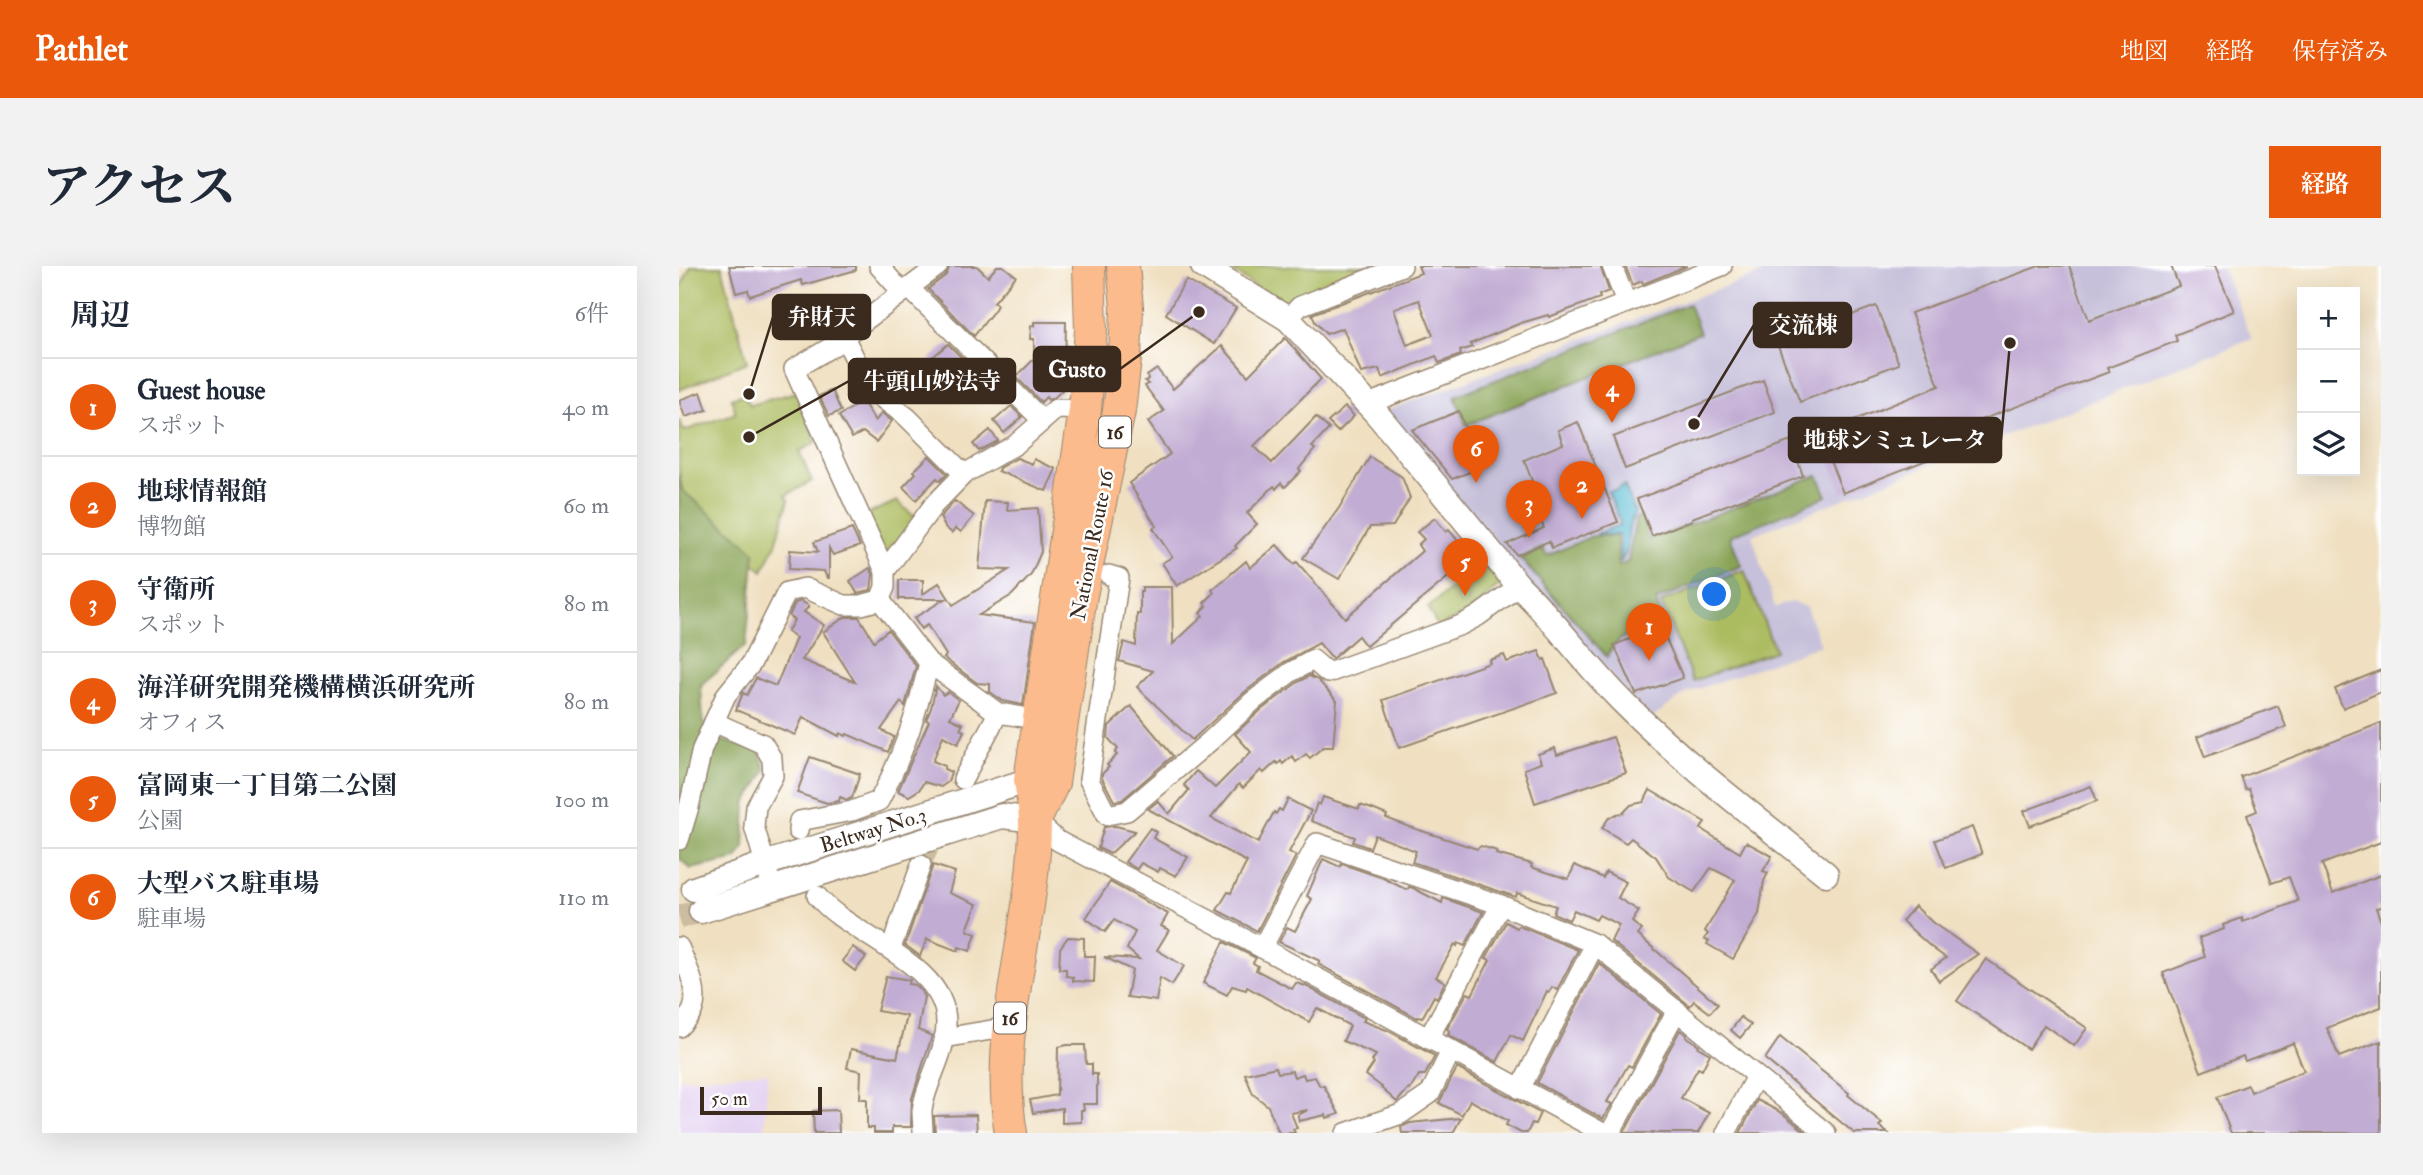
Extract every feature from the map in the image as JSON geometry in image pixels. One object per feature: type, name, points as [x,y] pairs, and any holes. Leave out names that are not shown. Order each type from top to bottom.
[{"type":"highway","name":"National Route 16","points":[[1052,722],[1085,410],[1091,330],[1089,266]]},
{"type":"highway","name":"National Route 16","points":[[1011,1133],[1006,1074],[1009,1030],[1033,862],[1035,820],[1052,722],[1119,411],[1125,359],[1126,307],[1123,266]]},
{"type":"street","points":[[879,266],[1042,420]]},
{"type":"street","points":[[880,600],[885,587],[885,571],[794,369],[845,339],[850,332],[938,266]]},
{"type":"street","points":[[1203,266],[1288,319],[1368,404],[1519,586],[1623,703],[1668,746],[1826,874]]},
{"type":"street","points":[[1288,319],[1300,306],[1402,266]]},
{"type":"street","points":[[1612,266],[1626,302]]},
{"type":"street","points":[[1368,404],[1714,267]]},
{"type":"street","points":[[845,339],[871,390],[907,417],[964,474]]},
{"type":"street","points":[[885,571],[933,506],[964,474],[1015,445],[1056,409],[1085,410]]},
{"type":"street","points":[[1109,575],[1119,578],[1089,780],[1107,815],[1127,811],[1253,701],[1291,672],[1313,660],[1328,673],[1461,625],[1478,617],[1519,586]]},
{"type":"street","points":[[679,840],[702,749],[726,695],[751,664],[787,592],[805,588],[844,605],[862,605],[880,600]]},
{"type":"street","points":[[880,600],[929,663],[964,691],[997,713],[1052,722]]},
{"type":"street","points":[[799,831],[799,821],[852,811],[879,801],[897,766],[916,716],[929,663]]},
{"type":"street","points":[[963,779],[997,713]]},
{"type":"street","points":[[714,722],[763,744],[772,759],[773,776],[756,807],[754,826],[773,887]]},
{"type":"street","name":"Beltway No.3","points":[[1035,820],[1002,816],[773,887],[697,900],[764,864],[1042,781]]},
{"type":"street","points":[[1035,820],[1058,841],[1603,1133]]},
{"type":"street","points":[[1262,948],[1317,843],[1501,905],[1595,944],[1826,1133]]},
{"type":"street","points":[[891,948],[921,865]]},
{"type":"street","points":[[817,896],[828,910],[891,948],[938,990],[947,1021],[922,1110],[923,1133]]},
{"type":"street","points":[[1428,1039],[1501,905]]},
{"type":"street","points":[[1520,1089],[1595,944]]},
{"type":"street","points":[[679,947],[695,997],[693,1010],[679,1027]]},
{"type":"street","points":[[1610,1133],[1677,1010]]},
{"type":"street","points":[[944,1038],[997,1029],[1009,1030]]},
{"type":"street","points":[[1346,1133],[1401,1114],[1430,1094],[1451,1051]]},
{"type":"street","points":[[1726,1133],[1756,1076]]},
{"type":"shaded area","points":[[1781,266],[2221,266],[2252,338],[1752,535],[1775,607],[1791,602],[1806,607],[1821,645],[1687,693],[1650,719],[1377,414]]},
{"type":"shaded area","points":[[768,1072],[764,1133],[679,1133],[679,1079]]},
{"type":"green space","points":[[691,266],[722,266],[747,362],[679,390],[679,291]]},
{"type":"green space","points":[[1249,266],[1392,266],[1288,307],[1233,272]]},
{"type":"green space","points":[[1689,304],[1700,333],[1466,425],[1455,396]]},
{"type":"green space","points":[[796,392],[816,442],[799,452],[812,481],[786,495],[789,500],[776,544],[763,571],[689,510],[679,478],[679,420],[684,431],[736,413],[731,398],[744,394],[750,405]]},
{"type":"green space","points":[[679,471],[682,490],[755,552],[746,645],[701,685],[703,722],[721,740],[759,751],[766,770],[746,804],[744,847],[737,859],[691,869],[679,858]]},
{"type":"green space","points":[[1818,475],[1827,496],[1730,536],[1741,566],[1656,600],[1664,622],[1623,637],[1607,657],[1520,558],[1542,548],[1547,556],[1592,536],[1617,536],[1618,566],[1628,562],[1636,518],[1641,516],[1649,540]]},
{"type":"green space","points":[[897,501],[917,519],[887,558],[866,515]]},
{"type":"green space","points":[[1482,563],[1501,584],[1471,611],[1438,627],[1428,608]]},
{"type":"green space","points":[[1744,570],[1775,651],[1693,681],[1661,602]]},
{"type":"water","points":[[1624,485],[1635,512],[1629,528],[1626,551],[1620,562],[1620,535],[1596,534],[1620,525],[1608,491]]},
{"type":"building","points":[[729,266],[856,266],[856,270],[803,285],[801,280],[750,296],[748,290],[736,293]]},
{"type":"building","points":[[950,266],[977,266],[988,277],[997,266],[1003,266],[1016,276],[994,302],[997,305],[995,309],[974,336],[928,289],[946,275]]},
{"type":"building","points":[[1418,266],[1600,266],[1609,291],[1599,295],[1600,298],[1549,317],[1548,315],[1521,323],[1470,344],[1472,347],[1460,351],[1461,355],[1439,363],[1436,356],[1382,378],[1379,369],[1361,373],[1343,328],[1326,334],[1315,322],[1312,314],[1421,273]],"holes":[[[1419,300],[1433,335],[1407,345],[1394,309]]]},
{"type":"building","points":[[1625,266],[1687,266],[1643,284],[1642,281],[1633,285]]},
{"type":"building","points":[[2039,266],[2069,266],[2089,320],[2179,286],[2171,266],[2215,266],[2234,311],[2175,335],[2177,341],[2107,368],[2109,372],[1935,437],[1942,454],[1843,493],[1819,434],[1939,386],[1911,313]]},
{"type":"building","points":[[1186,280],[1236,308],[1214,344],[1166,314]]},
{"type":"building","points":[[1876,306],[1899,364],[1800,402],[1777,343]]},
{"type":"building","points":[[1034,322],[1066,322],[1065,372],[1055,383],[1062,390],[1055,397],[1048,400],[1046,397],[1041,402],[1016,377],[1034,359],[1034,339],[1030,339]]},
{"type":"building","points":[[1285,338],[1321,379],[1254,446],[1272,463],[1316,417],[1329,429],[1312,447],[1315,449],[1299,469],[1301,471],[1285,487],[1281,483],[1276,489],[1274,486],[1247,513],[1257,524],[1235,546],[1237,548],[1177,586],[1162,563],[1172,557],[1129,483],[1170,454],[1148,422],[1164,411],[1145,386],[1148,384],[1145,381],[1147,376],[1157,369],[1173,389],[1222,346],[1248,376]]},
{"type":"building","points":[[948,344],[977,373],[960,388],[941,366],[939,368],[930,359]]},
{"type":"building","points":[[1763,380],[1775,412],[1625,469],[1613,437]]},
{"type":"building","points":[[832,390],[841,411],[829,416],[819,396]]},
{"type":"building","points":[[701,392],[707,410],[685,417],[679,400]]},
{"type":"building","points":[[861,402],[875,421],[882,413],[892,421],[876,442],[863,432],[852,438],[839,416]]},
{"type":"building","points":[[1011,406],[1022,417],[1004,433],[994,421]]},
{"type":"building","points":[[1345,407],[1354,416],[1338,432],[1328,422]]},
{"type":"building","points":[[1459,411],[1480,468],[1452,479],[1412,430]]},
{"type":"building","points":[[1578,422],[1618,522],[1552,548],[1549,541],[1517,555],[1507,544],[1544,528],[1533,501],[1539,499],[1524,460],[1563,444],[1558,430]]},
{"type":"building","points":[[990,430],[998,441],[979,451],[973,444]]},
{"type":"building","points":[[1791,441],[1803,476],[1652,536],[1637,499]]},
{"type":"building","points":[[929,456],[947,474],[940,481],[937,478],[916,500],[903,487]]},
{"type":"building","points":[[1370,457],[1402,477],[1410,498],[1393,526],[1370,527],[1339,579],[1303,558],[1339,508]]},
{"type":"building","points":[[1017,458],[1032,464],[1034,459],[1056,469],[1046,491],[998,471]]},
{"type":"building","points":[[955,501],[974,516],[961,532],[956,528],[952,533],[940,517]]},
{"type":"building","points":[[985,501],[1008,502],[1007,510],[1038,508],[1041,552],[1031,575],[1012,595],[979,615],[1035,622],[1023,705],[1003,701],[990,692],[990,684],[977,683],[944,658],[946,655],[927,625],[921,629],[914,618],[945,599],[899,599],[899,580],[923,580],[923,594],[939,583],[953,605],[1009,570],[979,569]]},
{"type":"building","points":[[1435,518],[1472,557],[1366,646],[1358,636],[1332,659],[1319,643],[1284,662],[1246,691],[1192,740],[1137,687],[1153,671],[1119,661],[1124,642],[1136,646],[1137,614],[1140,614],[1142,587],[1172,587],[1173,644],[1203,616],[1200,613],[1207,606],[1204,603],[1214,593],[1212,590],[1246,561],[1250,568],[1277,545],[1294,564],[1297,562],[1345,618],[1422,551],[1418,545],[1424,539],[1417,532]]},
{"type":"building","points":[[852,529],[860,546],[833,555],[829,548],[829,578],[824,571],[789,569],[790,550],[818,552],[814,542]]},
{"type":"building","points":[[870,568],[873,574],[871,590],[857,593],[850,581]]},
{"type":"building","points":[[801,601],[809,606],[804,612],[824,625],[802,660],[855,682],[823,632],[845,617],[859,617],[874,641],[888,630],[916,666],[905,706],[901,702],[881,730],[894,737],[888,752],[847,734],[846,736],[840,733],[839,736],[803,717],[795,735],[736,710],[743,693],[747,695],[756,678],[776,686],[796,638],[787,632],[794,620],[789,616],[795,603]]},
{"type":"building","points":[[1661,627],[1683,678],[1636,694],[1614,645]]},
{"type":"building","points":[[1539,651],[1543,660],[1545,659],[1557,693],[1399,748],[1383,700],[1490,663],[1489,660],[1504,655],[1507,662]]},
{"type":"building","points":[[2381,670],[2381,692],[2343,708],[2335,689]]},
{"type":"building","points":[[1311,675],[1337,701],[1333,747],[1323,747],[1310,758],[1306,754],[1296,762],[1292,756],[1283,764],[1281,761],[1278,764],[1276,762],[1264,773],[1261,770],[1243,788],[1239,784],[1211,818],[1258,843],[1274,812],[1276,814],[1279,809],[1282,811],[1288,799],[1311,811],[1289,852],[1296,856],[1257,931],[1217,910],[1228,892],[1231,893],[1247,862],[1148,809],[1158,801],[1169,814],[1189,790],[1184,785],[1196,771],[1215,788],[1251,752],[1235,734],[1261,710]]},
{"type":"building","points":[[936,686],[943,695],[948,692],[959,700],[950,718],[963,724],[960,729],[964,731],[958,744],[943,736],[933,761],[951,772],[948,782],[941,787],[924,782],[919,790],[909,796],[898,791],[929,721],[926,720]]},
{"type":"building","points":[[1131,706],[1173,756],[1122,800],[1114,801],[1102,778],[1118,749],[1108,738],[1109,726]]},
{"type":"building","points":[[2278,706],[2286,727],[2205,757],[2197,737]]},
{"type":"building","points":[[2381,723],[2381,842],[2322,864],[2333,893],[2381,875],[2381,907],[2376,908],[2381,922],[2381,1007],[2327,1028],[2339,1057],[2381,1041],[2381,1133],[2231,1133],[2217,1097],[2248,1085],[2251,1092],[2304,1071],[2293,1043],[2245,1061],[2243,1056],[2201,1072],[2163,973],[2205,957],[2199,938],[2224,929],[2223,925],[2242,918],[2243,922],[2298,901],[2289,877],[2272,883],[2247,815],[2257,811],[2249,789],[2246,790],[2241,777]]},
{"type":"building","points":[[1613,737],[1626,773],[1535,803],[1524,769],[1541,763],[1538,754],[1555,748],[1557,755]]},
{"type":"building","points":[[810,757],[860,774],[852,798],[847,800],[840,797],[839,801],[827,803],[797,793]]},
{"type":"building","points":[[2091,786],[2097,801],[2030,826],[2024,811]]},
{"type":"building","points":[[1650,790],[1705,822],[1701,829],[1740,853],[1746,842],[1772,856],[1763,871],[1768,873],[1764,881],[1759,914],[1733,959],[1707,944],[1709,941],[1704,939],[1708,934],[1705,931],[1735,880],[1711,868],[1694,892],[1669,877],[1656,857],[1631,838],[1626,843],[1602,828],[1608,819],[1623,813],[1631,805],[1644,802]]},
{"type":"building","points":[[1323,797],[1359,809],[1360,805],[1372,809],[1407,826],[1477,849],[1481,846],[1497,851],[1496,854],[1532,864],[1531,867],[1568,879],[1575,865],[1603,878],[1606,872],[1626,882],[1618,898],[1639,911],[1632,922],[1642,930],[1638,935],[1718,1004],[1710,1013],[1694,1001],[1690,1006],[1611,941],[1619,925],[1599,915],[1596,920],[1574,910],[1569,920],[1553,913],[1556,906],[1517,893],[1516,897],[1412,862],[1416,851],[1375,835],[1370,848],[1353,842],[1355,837],[1311,821],[1317,803],[1320,805]]},
{"type":"building","points":[[1116,826],[1135,831],[1110,854],[1098,848],[1104,827]]},
{"type":"building","points":[[1972,827],[1982,854],[1946,868],[1935,840]]},
{"type":"building","points":[[1150,828],[1156,832],[1153,838],[1188,857],[1176,876],[1160,868],[1158,872],[1141,863],[1137,869],[1125,862]]},
{"type":"building","points":[[1323,859],[1340,867],[1342,864],[1383,878],[1407,890],[1409,887],[1413,888],[1442,903],[1443,898],[1483,912],[1465,946],[1455,944],[1436,977],[1445,982],[1422,1018],[1417,1018],[1318,964],[1320,961],[1279,942],[1287,927],[1295,931],[1312,899],[1307,896]]},
{"type":"building","points":[[933,865],[955,872],[949,893],[977,904],[967,930],[976,934],[970,951],[959,947],[958,951],[927,939],[920,956],[905,945]]},
{"type":"building","points":[[1110,882],[1168,914],[1161,926],[1169,930],[1157,950],[1184,966],[1172,985],[1160,978],[1156,1001],[1127,997],[1132,970],[1104,957],[1139,959],[1127,949],[1135,932],[1114,920],[1105,932],[1086,918]]},
{"type":"building","points":[[1915,906],[1933,923],[1978,954],[1939,981],[1931,969],[1946,958],[1902,921]]},
{"type":"building","points":[[1506,922],[1578,950],[1557,990],[1552,987],[1547,991],[1523,1041],[1511,1035],[1497,1062],[1448,1035],[1450,1031],[1447,1029],[1467,993],[1472,995],[1490,960],[1486,958]]},
{"type":"building","points":[[1068,937],[1084,938],[1084,956],[1095,956],[1094,982],[1073,981],[1073,977],[1066,976],[1066,969],[1059,969],[1060,948]]},
{"type":"building","points":[[1224,942],[1256,958],[1253,963],[1258,966],[1256,970],[1292,989],[1296,983],[1306,986],[1365,1018],[1363,1021],[1389,1031],[1435,1056],[1425,1075],[1419,1075],[1410,1090],[1397,1102],[1366,1075],[1376,1055],[1343,1041],[1350,1026],[1317,1008],[1309,1022],[1247,987],[1246,990],[1232,986],[1227,995],[1203,983]]},
{"type":"building","points":[[853,947],[866,957],[855,971],[842,961]]},
{"type":"building","points":[[1986,959],[2087,1028],[2074,1046],[2044,1025],[2028,1049],[1957,1001]]},
{"type":"building","points":[[1599,963],[1661,1014],[1632,1067],[1628,1065],[1607,1102],[1612,1104],[1603,1119],[1537,1083]]},
{"type":"building","points":[[886,976],[910,980],[908,984],[915,985],[921,991],[924,997],[918,1030],[932,1036],[912,1098],[911,1127],[892,1127],[892,1133],[874,1133],[874,1128],[867,1128],[867,1099],[860,1099],[861,1071],[847,1068],[851,1049],[897,1058],[907,1016],[877,1011]]},
{"type":"building","points":[[1741,1017],[1751,1025],[1740,1038],[1731,1030]]},
{"type":"building","points":[[1680,1030],[1710,1054],[1702,1070],[1698,1068],[1681,1098],[1709,1113],[1698,1133],[1624,1133]]},
{"type":"building","points":[[1780,1037],[1849,1093],[1848,1095],[1882,1123],[1879,1126],[1888,1133],[1854,1133],[1765,1059]]},
{"type":"building","points":[[1085,1045],[1086,1064],[1092,1064],[1092,1074],[1097,1074],[1097,1104],[1083,1104],[1081,1122],[1062,1123],[1062,1108],[1033,1113],[1030,1100],[1057,1095],[1058,1047]]},
{"type":"building","points":[[1276,1067],[1278,1073],[1292,1071],[1294,1077],[1303,1074],[1305,1079],[1315,1077],[1320,1086],[1324,1086],[1339,1114],[1299,1121],[1298,1115],[1308,1110],[1291,1113],[1297,1128],[1293,1129],[1295,1133],[1279,1133],[1268,1106],[1253,1094],[1245,1074]]},
{"type":"building","points":[[1457,1068],[1540,1113],[1535,1124],[1532,1123],[1527,1133],[1521,1133],[1506,1125],[1508,1121],[1470,1100],[1462,1115],[1439,1103]]},
{"type":"building","points":[[1757,1100],[1782,1113],[1807,1133],[1740,1133]]},
{"type":"building","points":[[838,1110],[839,1133],[814,1133],[813,1111]]},
{"type":"building","points":[[976,1115],[977,1133],[935,1133],[934,1116]]},
{"type":"building","points":[[1461,1118],[1453,1133],[1402,1133],[1401,1127],[1410,1123]]},
{"type":"tunnel","points":[[921,865],[963,779]]},
{"type":"tunnel","points":[[679,917],[701,911]]},
{"type":"place","name":"Gusto","points":[[1199,312]]},
{"type":"place","name":"地球シミュレータ","points":[[2010,343]]},
{"type":"place","name":"弁財天","points":[[749,394]]},
{"type":"place","name":"海洋研究開発機構横浜研究所","points":[[1612,423]]},
{"type":"place","name":"交流棟","points":[[1694,424]]},
{"type":"place","name":"牛頭山妙法寺","points":[[749,437]]},
{"type":"place","name":"大型バス駐車場","points":[[1476,483]]},
{"type":"place","name":"地球情報館","points":[[1582,519]]},
{"type":"place","name":"守衛所","points":[[1529,538]]},
{"type":"place","name":"富岡東一丁目第二公園","points":[[1465,596]]},
{"type":"place","name":"Guest house","points":[[1649,661]]}]
